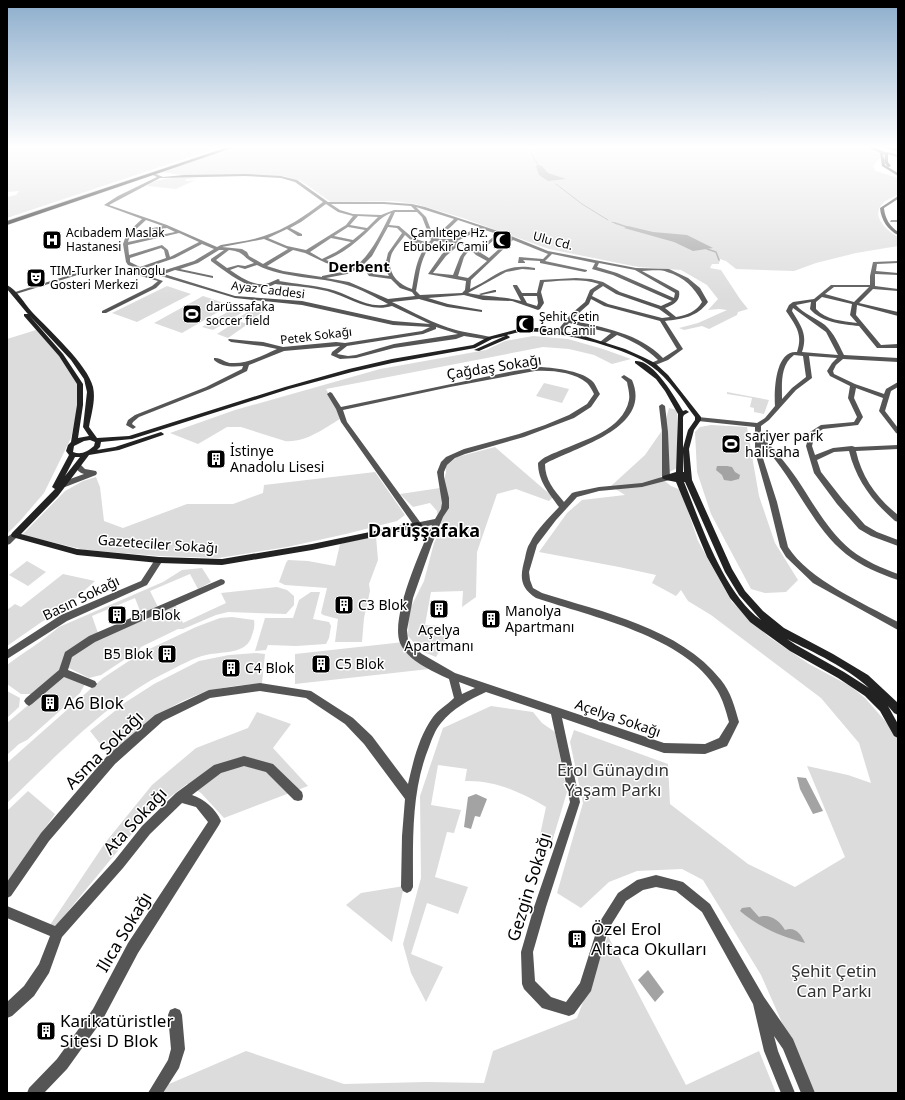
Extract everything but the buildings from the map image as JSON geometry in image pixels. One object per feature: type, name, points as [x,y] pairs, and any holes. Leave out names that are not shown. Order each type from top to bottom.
[{"type":"main road","points":[[7,221],[83,197]]},
{"type":"main road","points":[[898,197],[882,208],[882,214],[890,227],[898,234]]},
{"type":"main road","points":[[898,200],[888,210],[886,215],[898,229]]},
{"type":"main road","points":[[7,286],[10,293],[87,380],[90,387],[90,395],[86,427],[98,442],[97,447],[88,454],[62,485],[15,535]]},
{"type":"main road","points":[[74,443],[86,438],[130,438],[286,388],[351,370],[392,360],[475,346],[522,330],[559,332],[602,343],[623,350],[653,364],[675,386],[696,418]]},
{"type":"main road","points":[[57,346],[80,384],[80,405],[74,443],[69,451],[73,454],[98,453],[118,448],[306,388],[373,369],[481,349],[488,341],[518,334],[530,333],[575,339],[627,356],[646,367],[662,380],[682,420],[687,423],[696,418]]},
{"type":"main road","points":[[680,415],[688,412],[696,418]]},
{"type":"main road","points":[[680,415],[683,489],[711,557],[733,596],[753,619],[793,648],[841,675],[868,693],[883,708],[898,733]]},
{"type":"main road","points":[[696,418],[688,439],[683,477],[728,570],[742,593],[760,614],[781,631],[830,657],[865,678],[898,710]]},
{"type":"main road","points":[[50,498],[73,454]]},
{"type":"main road","points":[[666,478],[683,477]]},
{"type":"main road","points":[[666,478],[683,489]]},
{"type":"main road","name":"Gazeteciler Sokağı","points":[[15,535],[77,552],[159,560],[222,562],[312,547],[418,525]]},
{"type":"street","points":[[118,197],[106,205],[168,227],[216,248],[240,250],[257,263],[264,266],[358,287],[436,326],[488,341]]},
{"type":"street","points":[[318,197],[339,211],[354,215],[381,216],[394,211],[416,211]]},
{"type":"street","points":[[158,274],[196,262],[223,245],[264,238],[287,228],[326,203]]},
{"type":"street","name":"Ulu Cd.","points":[[326,203],[384,203],[412,205],[513,238],[545,259],[598,262],[636,269],[667,270],[686,279],[698,289],[705,302],[697,313],[662,320]]},
{"type":"street","points":[[412,205],[416,211],[424,217],[433,240]]},
{"type":"street","points":[[320,279],[347,273],[357,268],[368,258],[388,226],[394,211]]},
{"type":"street","points":[[307,252],[348,226],[356,216],[354,215]]},
{"type":"street","points":[[322,260],[340,252],[381,216]]},
{"type":"street","points":[[144,219],[126,236],[125,244],[128,257],[162,246],[166,250],[168,259]]},
{"type":"street","points":[[414,291],[419,259],[423,251],[433,240],[439,238],[449,225],[457,219]]},
{"type":"street","points":[[891,221],[898,221]]},
{"type":"street","points":[[348,226],[368,229]]},
{"type":"street","points":[[388,226],[398,227],[404,234],[416,242],[429,245]]},
{"type":"street","points":[[128,234],[168,227]]},
{"type":"street","points":[[433,240],[455,240],[483,227]]},
{"type":"street","points":[[287,228],[300,235]]},
{"type":"street","points":[[272,242],[287,228]]},
{"type":"street","points":[[125,244],[179,232]]},
{"type":"street","points":[[478,254],[480,248],[500,233]]},
{"type":"street","points":[[404,234],[390,253],[387,266],[392,278],[402,287],[414,291],[419,297],[447,305],[480,311]]},
{"type":"street","points":[[331,237],[354,241]]},
{"type":"street","points":[[264,238],[291,249],[307,252],[313,257],[336,265],[367,269],[387,266]]},
{"type":"street","points":[[464,294],[467,290],[469,280],[513,238]]},
{"type":"street","points":[[433,240],[470,246],[478,254],[489,260]]},
{"type":"street","points":[[104,312],[161,282],[133,272],[140,268],[168,259],[202,242]]},
{"type":"street","points":[[430,274],[447,252],[458,243]]},
{"type":"street","points":[[455,278],[462,257],[470,246]]},
{"type":"street","points":[[228,249],[213,260],[236,276],[255,284],[267,285],[275,282],[286,272]]},
{"type":"street","points":[[264,266],[291,249]]},
{"type":"street","points":[[585,271],[538,256],[521,258],[520,262],[539,274],[591,280],[603,284],[618,293],[661,308],[674,318]]},
{"type":"street","name":"Ayaz Caddesi","points":[[128,257],[130,264],[140,268],[235,297],[302,303],[393,323],[436,326]]},
{"type":"street","points":[[464,294],[477,289],[507,269],[545,259]]},
{"type":"street","points":[[464,294],[484,298],[512,300],[540,308],[541,303],[539,286],[542,281],[539,274],[545,259]]},
{"type":"street","points":[[594,268],[598,262]]},
{"type":"street","points":[[898,262],[875,263],[872,286],[855,303],[853,316],[879,347],[898,346]]},
{"type":"street","points":[[227,269],[238,266],[245,268],[257,263]]},
{"type":"street","points":[[575,279],[579,273],[594,268],[616,274],[675,300]]},
{"type":"street","points":[[176,269],[211,278]]},
{"type":"street","points":[[367,269],[371,275],[392,278]]},
{"type":"street","points":[[636,269],[676,292],[677,296],[675,300],[661,308]]},
{"type":"street","points":[[10,293],[82,272]]},
{"type":"street","points":[[418,272],[469,280]]},
{"type":"street","points":[[873,272],[898,274]]},
{"type":"street","points":[[628,279],[642,273]]},
{"type":"street","points":[[275,282],[329,290],[362,303],[383,308],[393,304]]},
{"type":"street","points":[[559,332],[588,302],[592,291],[603,284]]},
{"type":"street","points":[[515,286],[526,305]]},
{"type":"street","points":[[861,325],[838,321],[818,315],[813,309],[816,300],[833,286],[872,286],[898,290]]},
{"type":"street","points":[[387,301],[419,297],[480,294],[494,291]]},
{"type":"street","points":[[520,295],[539,294]]},
{"type":"street","points":[[821,295],[898,314]]},
{"type":"street","points":[[591,297],[606,305],[662,320],[680,349],[662,361],[653,364]]},
{"type":"street","points":[[696,418],[758,425],[767,419],[794,389],[809,378],[803,353],[804,342],[802,330],[789,311],[793,305],[816,300]]},
{"type":"street","points":[[793,305],[797,311],[828,331],[842,357]]},
{"type":"street","points":[[568,321],[615,333],[635,341],[652,350],[662,361]]},
{"type":"street","name":"Petek Sokağı","points":[[133,427],[129,425],[130,421],[137,416],[208,388],[245,370],[246,364],[283,348],[336,344],[345,345],[423,332],[436,326]]},
{"type":"street","points":[[602,343],[615,333]]},
{"type":"street","points":[[345,345],[334,352],[334,355],[342,357],[355,356],[392,346],[456,337],[467,334],[488,341]]},
{"type":"street","points":[[231,340],[283,348]]},
{"type":"street","points":[[778,405],[781,366],[787,356],[793,353],[898,360]]},
{"type":"street","points":[[842,357],[834,364],[830,372],[832,375],[885,397]]},
{"type":"street","points":[[216,360],[225,364],[246,364]]},
{"type":"street","name":"Çağdaş Sokağı","points":[[338,409],[410,393],[540,369],[557,371],[580,377],[591,383],[596,389],[593,400],[571,418],[552,426],[452,456],[442,465],[440,473],[447,500],[445,510],[438,521]]},
{"type":"street","points":[[564,507],[544,482],[541,462],[597,438],[619,424],[629,410],[632,400],[630,381],[624,377]]},
{"type":"street","points":[[898,384],[888,390],[882,411],[898,432]]},
{"type":"street","points":[[853,385],[851,398],[860,417],[859,420],[856,424],[852,425],[821,427],[812,433],[809,446],[818,473],[840,502],[862,527],[874,534],[898,543]]},
{"type":"street","points":[[330,394],[344,422],[418,525],[438,521]]},
{"type":"street","points":[[662,406],[665,432],[666,478]]},
{"type":"street","points":[[758,425],[758,452],[773,502],[784,547],[789,555],[816,581],[898,626]]},
{"type":"street","points":[[758,437],[777,456],[818,516],[845,550],[867,563],[898,577]]},
{"type":"street","points":[[813,459],[833,450],[898,447]]},
{"type":"street","points":[[852,448],[857,469],[866,484],[882,506],[898,519]]},
{"type":"street","points":[[62,485],[93,473],[83,471],[78,466]]},
{"type":"street","name":"Açelya Sokağı","points":[[438,521],[413,582],[403,619],[404,640],[416,656],[453,676],[664,748],[705,749],[723,742],[734,722],[728,701],[717,682],[699,664],[674,645],[646,631],[539,596],[530,590],[526,580],[525,572],[533,544],[553,518],[575,495],[599,489],[642,485],[666,478]]},
{"type":"street","points":[[7,542],[15,535]]},
{"type":"street","name":"Basın Sokağı","points":[[7,655],[64,618],[144,583],[159,560]]},
{"type":"street","points":[[29,701],[63,672],[68,655],[78,647],[221,582]]},
{"type":"street","points":[[63,672],[92,684]]},
{"type":"street","points":[[453,676],[459,700]]},
{"type":"street","name":"Asma Sokağı","points":[[7,892],[45,837],[111,760],[159,718],[209,694],[260,687],[308,694],[349,721],[368,740],[410,796]]},
{"type":"street","points":[[407,887],[407,830],[410,796],[419,761],[427,738],[437,720],[459,700],[486,687]]},
{"type":"street","name":"Gezgin Sokağı","points":[[556,712],[575,802],[540,906],[527,952],[529,984],[547,1003],[569,1009],[586,986],[603,927],[622,897],[641,884],[656,881],[679,886],[706,908],[759,1002],[788,1044],[808,1093]]},
{"type":"street","name":"Ata Sokağı","points":[[57,933],[119,864],[151,825],[180,797],[218,769],[244,761],[269,768],[298,796]]},
{"type":"street","name":"Ilıca Sokağı","points":[[34,1093],[62,1064],[98,1014],[133,948],[215,821],[199,803],[180,797]]},
{"type":"street","points":[[7,912],[57,933],[44,968],[28,990],[7,1011]]},
{"type":"street","name":"Gezgin Sokağı","points":[[759,1002],[771,1051],[788,1093]]},
{"type":"street","points":[[155,1093],[174,1062],[178,1049],[174,1015]]},
{"type":"green space","points":[[7,197],[69,197],[7,218]]},
{"type":"green space","points":[[324,197],[892,197],[883,203],[878,212],[883,225],[898,237],[898,246],[856,253],[816,263],[794,271],[736,269],[726,261],[720,259],[719,264],[712,264],[710,268],[721,270],[748,309],[738,312],[737,315],[709,329],[702,326],[684,330],[679,328],[698,323],[727,310],[708,310],[718,299],[707,285],[681,270],[638,267],[549,249],[463,218],[416,204],[393,201],[331,202]]},
{"type":"green space","points":[[167,286],[191,294],[137,322],[112,313]]},
{"type":"green space","name":"darüssafaka soccer field","points":[[203,296],[230,305],[182,333],[154,323]]},
{"type":"green space","points":[[241,304],[251,307],[213,330],[202,327]]},
{"type":"green space","points":[[257,306],[268,309],[249,321],[238,318]]},
{"type":"green space","points":[[237,321],[248,324],[228,338],[217,334]]},
{"type":"green space","points":[[36,330],[54,347],[80,384],[78,405],[71,438],[44,493],[7,534],[7,339]]},
{"type":"green space","points":[[533,336],[568,339],[631,359],[612,364],[594,355],[569,349],[543,347],[326,389],[337,409],[340,419],[307,438],[300,440],[285,441],[241,427],[227,427],[198,444],[170,433],[235,410],[380,369],[486,350],[505,341]]},
{"type":"green space","points":[[544,383],[569,389],[562,403],[536,396]]},
{"type":"green space","points":[[727,392],[769,400],[764,414],[754,412],[754,408],[750,407],[752,398],[727,394]]},
{"type":"green space","points":[[669,408],[677,410],[677,468],[660,477],[671,486],[681,490],[698,541],[732,602],[769,637],[809,664],[850,686],[865,698],[894,731],[898,739],[898,1093],[813,1093],[761,975],[703,880],[682,869],[637,871],[609,882],[581,908],[557,893],[583,803],[570,742],[574,730],[668,764],[670,804],[748,864],[795,887],[845,857],[807,766],[848,775],[871,783],[859,743],[821,698],[711,615],[688,601],[681,590],[676,596],[652,583],[656,575],[539,552],[567,513],[582,500],[625,495],[611,486],[645,455],[663,429]]},
{"type":"green space","points":[[711,425],[747,427],[759,496],[775,543],[798,580],[786,592],[765,593],[751,589],[711,514],[697,472],[695,432],[700,427]]},
{"type":"green space","points":[[495,447],[553,497],[549,501],[516,489],[497,494],[477,552],[476,597],[462,607],[463,591],[431,592],[425,625],[453,627],[436,657],[421,651],[408,636],[409,611],[424,581],[434,543],[443,526],[439,523],[437,511],[430,503],[413,507],[400,494],[440,488],[446,473],[446,466],[457,457]]},
{"type":"green space","points":[[375,472],[405,515],[397,521],[287,547],[219,558],[159,556],[85,550],[22,535],[65,491],[83,481],[96,477],[100,487],[104,521],[123,528],[187,504],[233,504],[263,493],[264,485]]},
{"type":"green space","points":[[376,536],[378,560],[369,584],[370,591],[364,618],[362,642],[335,642],[338,619],[323,615],[321,613],[327,588],[285,585],[279,582],[286,563],[288,560],[308,561],[335,566],[340,544]]},
{"type":"green space","points":[[27,561],[46,572],[28,586],[9,575]]},
{"type":"green space","points":[[202,568],[211,582],[198,589],[190,574],[150,591],[159,609],[142,616],[135,598],[92,616],[98,633],[82,642],[59,673],[32,694],[21,694],[7,684],[7,665],[59,627],[163,582],[182,570]]},
{"type":"green space","points":[[63,574],[95,581],[57,615],[43,621],[7,646],[7,610],[15,604],[21,607]]},
{"type":"green space","points":[[277,587],[287,590],[294,596],[294,605],[286,614],[228,612],[216,615],[183,629],[178,629],[141,647],[139,650],[101,675],[89,678],[69,668],[71,657],[80,648],[135,622],[137,623],[148,619],[149,615],[175,604],[183,623],[226,603],[221,593]]},
{"type":"green space","points":[[311,592],[320,592],[313,619],[329,622],[331,626],[329,638],[326,644],[296,646],[268,645],[266,650],[255,651],[265,618],[293,618],[299,600]]},
{"type":"green space","points":[[232,617],[254,620],[253,633],[245,646],[234,651],[196,658],[145,684],[103,714],[82,732],[7,803],[7,763],[103,678],[141,653],[196,627],[220,618]]},
{"type":"green space","points":[[404,642],[429,669],[295,684],[295,654]]},
{"type":"green space","points":[[256,653],[265,654],[262,683],[216,689],[182,702],[156,717],[109,755],[90,731],[126,702],[154,684],[199,661],[229,655]]},
{"type":"green space","points":[[66,676],[85,684],[80,693],[27,740],[19,744],[7,755],[7,723],[58,680]]},
{"type":"green space","points":[[7,691],[20,698],[19,707],[7,718]]},
{"type":"green space","points":[[491,706],[533,712],[542,723],[555,732],[567,792],[552,842],[540,835],[546,807],[527,796],[507,788],[476,781],[465,781],[467,769],[438,765],[431,805],[461,810],[454,833],[447,832],[435,877],[468,887],[458,914],[427,903],[411,954],[443,967],[426,1002],[411,973],[403,944],[421,878],[420,796],[443,728]]},
{"type":"green space","points":[[257,712],[291,724],[273,748],[308,786],[224,818],[201,793],[187,784],[149,813],[55,927],[50,925],[105,843],[152,785],[196,748],[248,728]]},
{"type":"green space","points":[[28,791],[55,814],[7,883],[7,811]]},
{"type":"green space","points":[[404,886],[392,942],[346,905],[361,893]]},
{"type":"green space","points":[[608,936],[686,1085],[759,1051],[776,1093],[152,1093],[155,1090],[246,1051],[344,1084],[426,1082],[484,1083],[493,1051],[577,1018]]},
{"type":"shaded area","points":[[628,226],[653,232],[687,235],[713,248],[693,251],[674,242],[624,228]]},
{"type":"shaded area","points":[[717,466],[732,467],[735,472],[740,475],[739,479],[731,481],[724,480],[722,475],[716,470]]},
{"type":"shaded area","points":[[797,777],[806,778],[823,811],[813,814],[800,789]]},
{"type":"shaded area","points":[[476,794],[487,799],[480,817],[475,816],[471,829],[464,827],[468,797]]},
{"type":"shaded area","points":[[750,907],[759,917],[771,917],[785,930],[795,930],[802,937],[805,943],[771,931],[740,911],[742,908]]},
{"type":"shaded area","points":[[648,970],[664,992],[655,1002],[638,980]]},
{"type":"waterway","points":[[573,197],[608,220]]},
{"type":"waterway","points":[[612,222],[627,227]]},
{"type":"waterway","points":[[707,249],[716,252],[719,260]]},
{"type":"place","name":"Acıbadem Maslak Hastanesi","points":[[52,240]]},
{"type":"place","name":"Çamlıtepe Hz. Ebubekir Camii","points":[[502,240]]},
{"type":"place","name":"TIM-Turker Inanoglu Gosteri Merkezi","points":[[36,278]]},
{"type":"place","name":"darüssafaka soccer field","points":[[192,314]]},
{"type":"place","name":"Şehit Çetin Can Camii","points":[[525,324]]},
{"type":"place","name":"sariyer park halisaha","points":[[731,444]]},
{"type":"place","name":"İstinye Anadolu Lisesi","points":[[216,459]]},
{"type":"place","name":"C3 Blok","points":[[344,605]]},
{"type":"place","name":"Açelya Apartmanı","points":[[439,609]]},
{"type":"place","name":"B1 Blok","points":[[117,615]]},
{"type":"place","name":"Manolya Apartmanı","points":[[491,619]]},
{"type":"place","name":"B5 Blok","points":[[167,654]]},
{"type":"place","name":"C5 Blok","points":[[321,664]]},
{"type":"place","name":"C4 Blok","points":[[231,668]]},
{"type":"place","name":"A6 Blok","points":[[50,703]]},
{"type":"place","name":"Özel Erol Altaca Okulları","points":[[577,939]]},
{"type":"place","name":"Karikatüristler Sitesi D Blok","points":[[46,1031]]},
{"type":"district","name":"Derbent","points":[[359,267]]},
{"type":"district","name":"Darüşşafaka","points":[[424,531]]},
{"type":"park label","name":"Erol Günaydın Yaşam Parkı","points":[[613,780]]},
{"type":"park label","name":"Şehit Çetin Can Parkı","points":[[834,981]]}]
